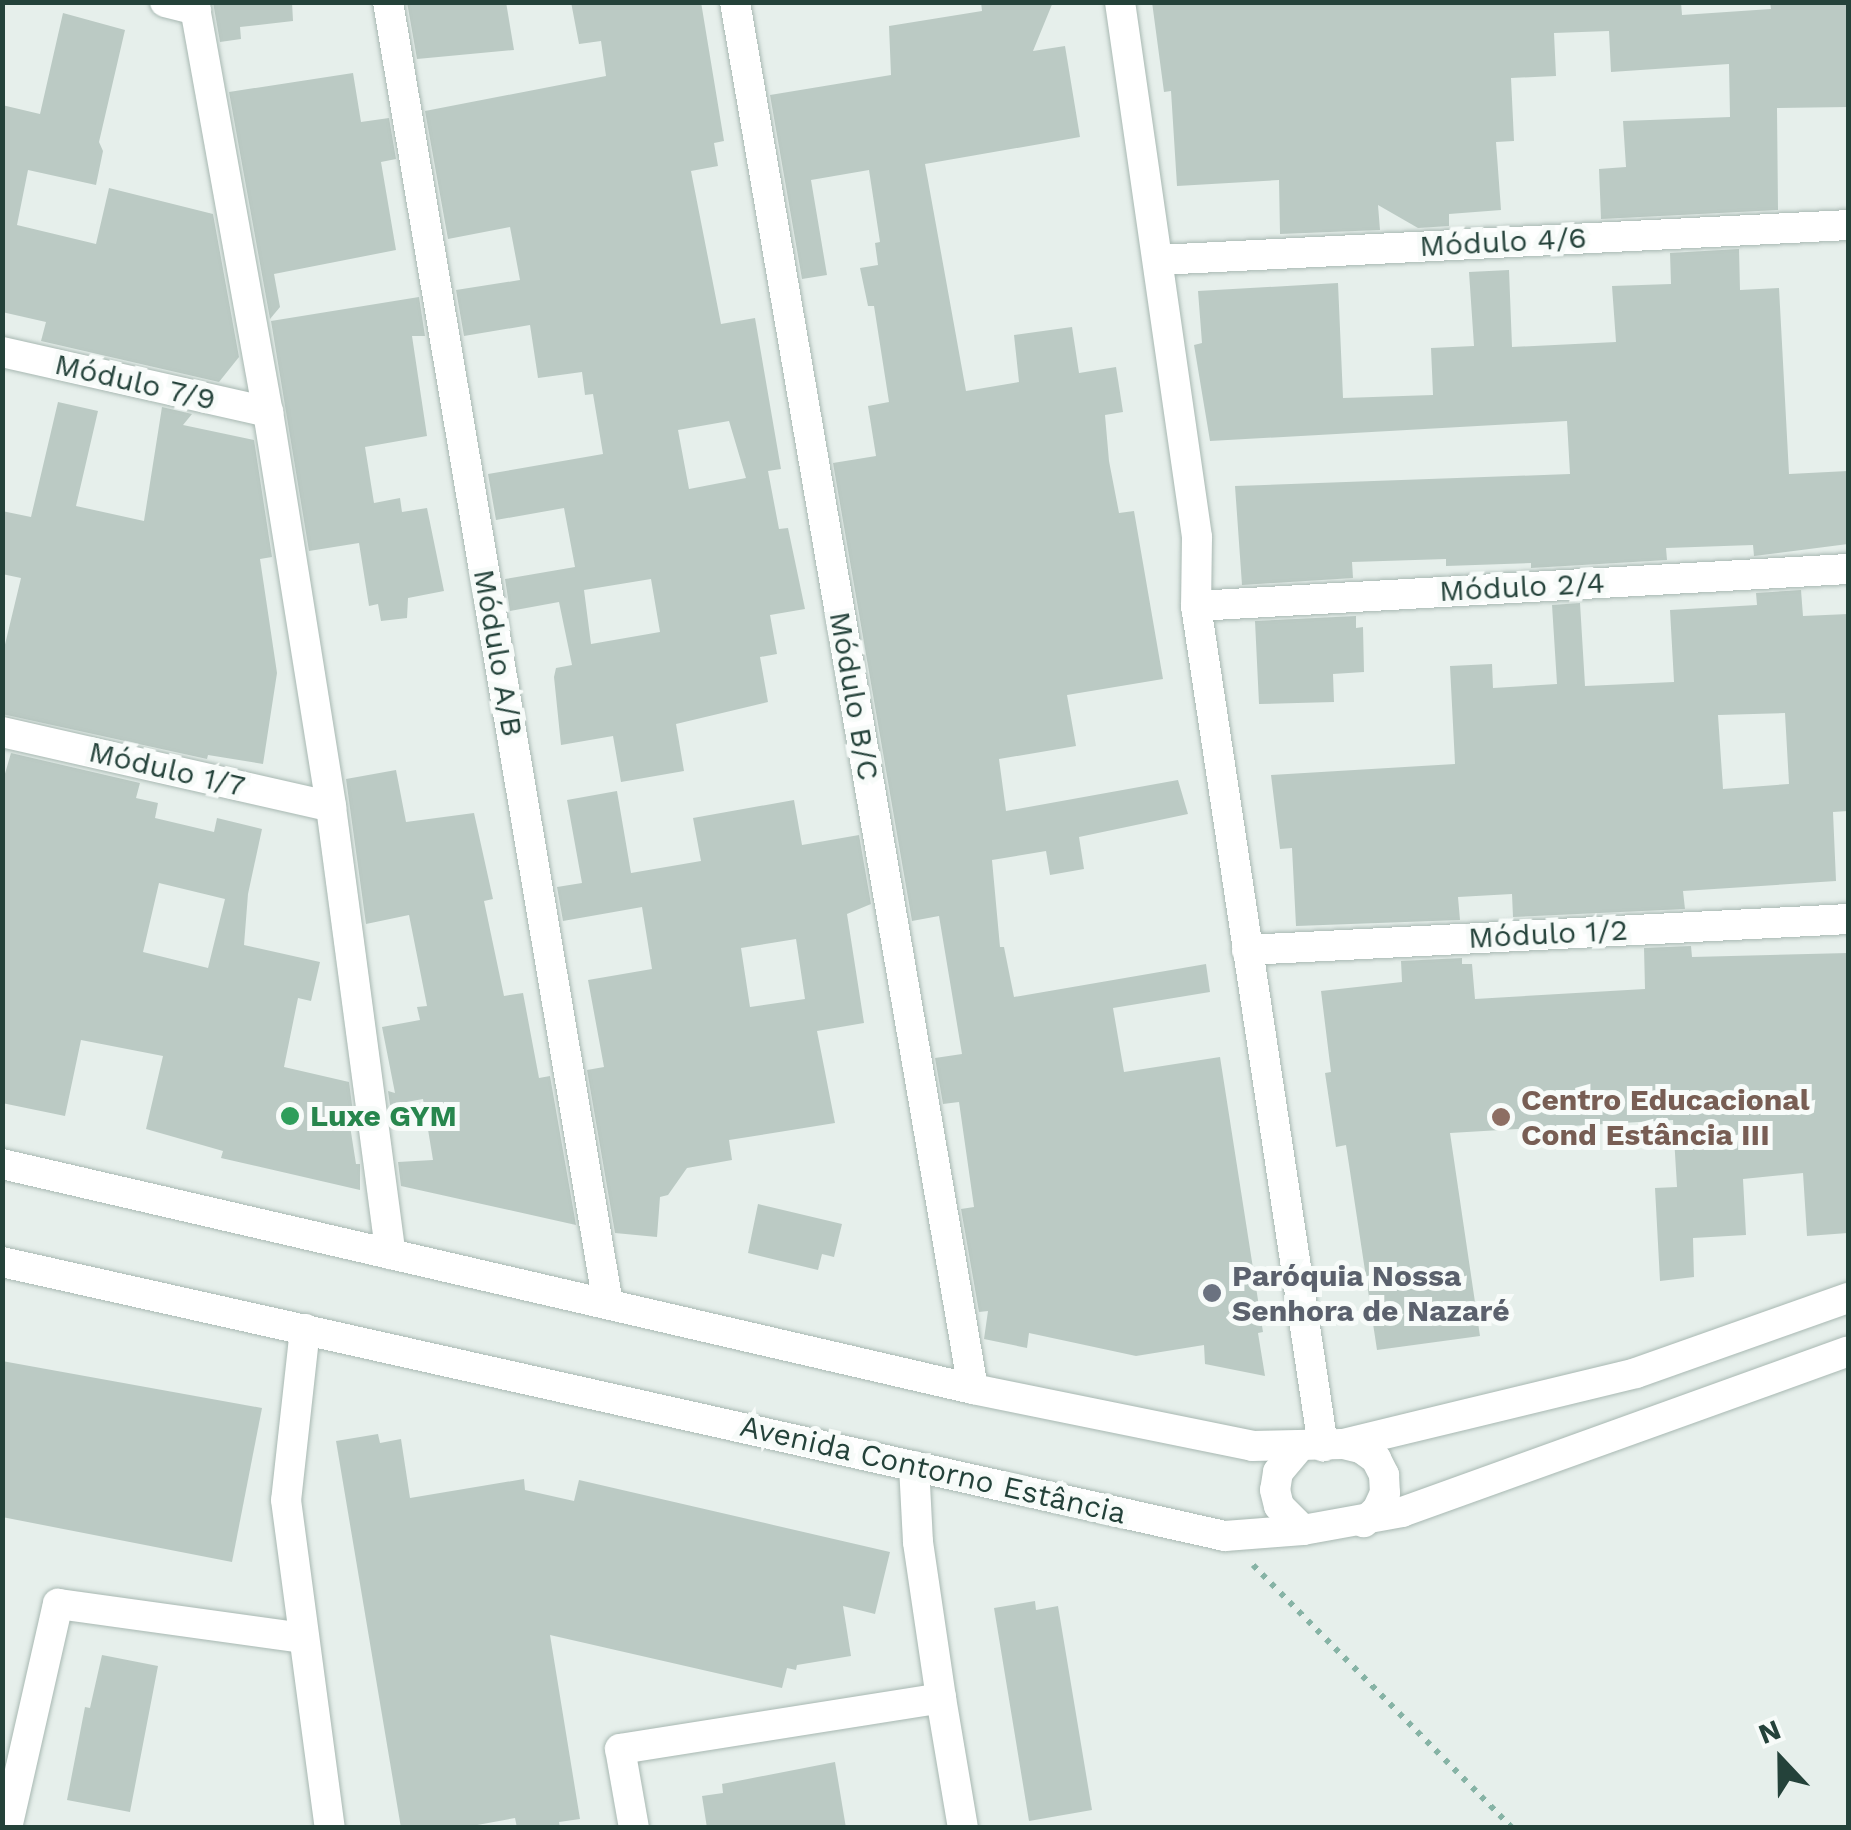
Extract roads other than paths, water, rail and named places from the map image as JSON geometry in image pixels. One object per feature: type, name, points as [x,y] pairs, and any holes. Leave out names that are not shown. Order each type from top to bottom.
[{"type":"street","points":[[164,2],[195,6],[268,412],[331,807],[392,1254]]},
{"type":"street","name":"Módulo A/B","points":[[388,2],[608,1304]]},
{"type":"street","name":"Módulo B/C","points":[[735,2],[973,1389]]},
{"type":"street","points":[[1120,2],[1197,538],[1196,606],[1322,1445]]},
{"type":"street","name":"Módulo 4/6","points":[[1158,260],[1848,225]]},
{"type":"street","name":"Módulo 7/9","points":[[2,352],[268,412]]},
{"type":"street","name":"Módulo 2/4","points":[[1196,606],[1848,569]]},
{"type":"street","name":"Módulo 1/7","points":[[2,732],[331,807]]},
{"type":"street","name":"Módulo 1/2","points":[[1247,950],[1848,919]]},
{"type":"street","points":[[2,1164],[973,1389],[1252,1446],[1361,1448],[1376,1459],[1384,1475],[1385,1493],[1377,1510],[1364,1522]]},
{"type":"street","name":"Avenida Contorno Estância","points":[[2,1262],[1225,1536],[1364,1522],[1848,1351]]},
{"type":"street","points":[[1303,1530],[1289,1520],[1275,1490],[1278,1472],[1322,1445],[1636,1373],[1848,1298]]},
{"type":"street","points":[[305,1329],[286,1500],[330,1828]]},
{"type":"street","points":[[914,1466],[918,1542],[963,1828]]},
{"type":"street","points":[[8,1828],[58,1604],[302,1638]]},
{"type":"street","points":[[634,1828],[620,1749],[941,1698]]},
{"type":"place","name":"Luxe GYM","points":[[290,1116]]},
{"type":"place","name":"Centro Educacional Cond Estância III","points":[[1501,1117]]},
{"type":"place","name":"Paróquia Nossa Senhora de Nazaré","points":[[1212,1293]]}]
